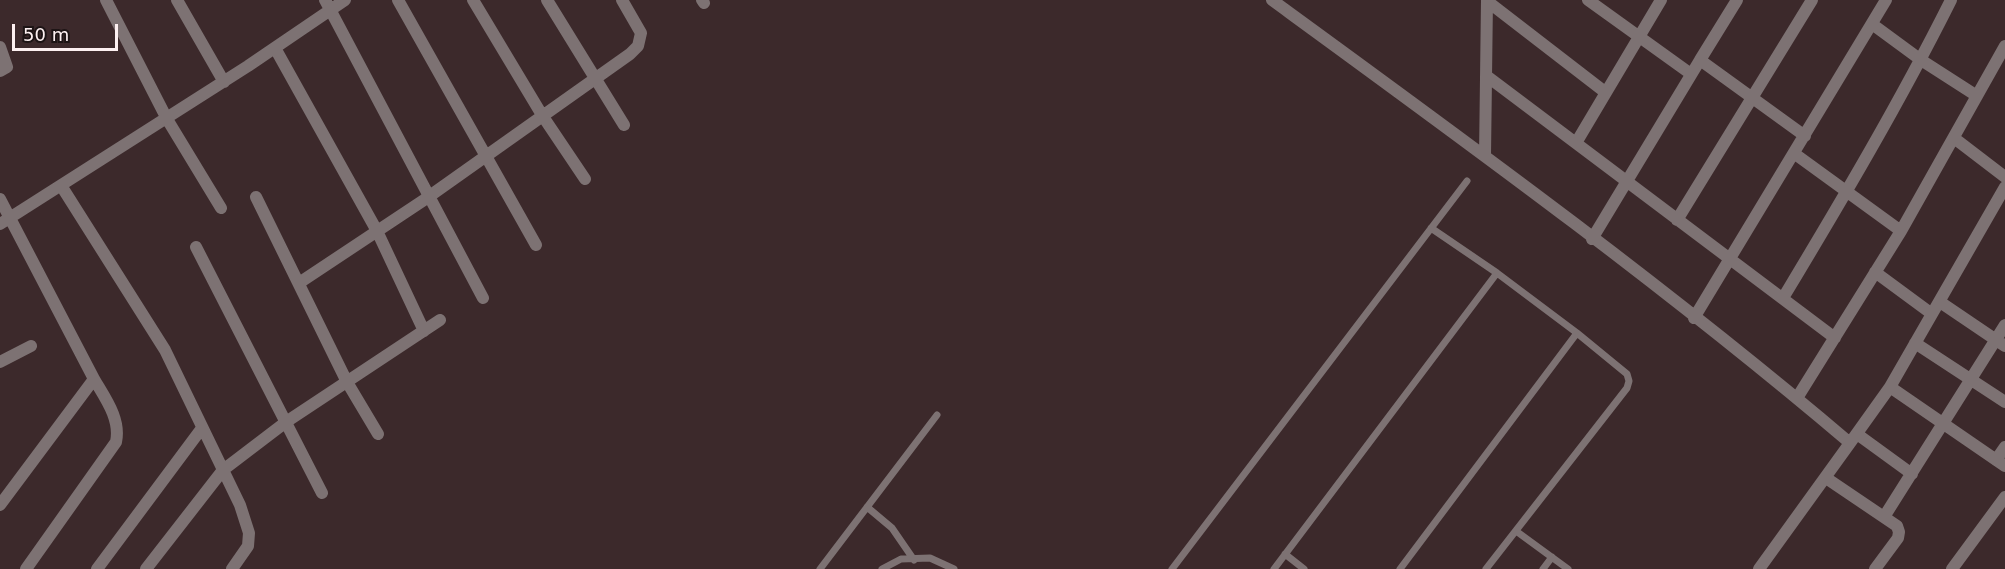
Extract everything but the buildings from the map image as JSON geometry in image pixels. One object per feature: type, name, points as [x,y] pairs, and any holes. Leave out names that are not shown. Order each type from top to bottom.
[{"type":"street","points":[[106,0],[167,119],[222,208]]},
{"type":"street","points":[[177,0],[224,82]]},
{"type":"street","points":[[6,221],[275,48],[328,5],[345,0]]},
{"type":"street","points":[[398,0],[536,245]]},
{"type":"street","points":[[473,0],[542,115],[585,179]]},
{"type":"street","points":[[547,0],[624,125]]},
{"type":"street","points":[[298,283],[428,197],[630,54],[641,40],[638,26],[622,0]]},
{"type":"street","points":[[1272,0],[1485,156],[1797,398],[1853,439],[1912,474]]},
{"type":"street","points":[[1485,156],[1488,77],[1487,0]]},
{"type":"street","points":[[1487,0],[1605,92]]},
{"type":"street","points":[[1588,0],[1691,74]]},
{"type":"street","points":[[1576,143],[1661,0]]},
{"type":"street","points":[[1592,239],[1737,0]]},
{"type":"street","points":[[1677,219],[1812,0]]},
{"type":"street","points":[[1694,318],[1886,0]]},
{"type":"street","points":[[1783,298],[1847,192],[1921,60],[1951,0]]},
{"type":"street","points":[[328,5],[483,298]]},
{"type":"street","points":[[1872,24],[1921,60],[1977,96]]},
{"type":"street","points":[[1797,398],[1901,231],[2005,46]]},
{"type":"street","points":[[0,47],[7,67],[0,71]]},
{"type":"street","points":[[275,48],[377,231],[424,331]]},
{"type":"street","points":[[1700,60],[1805,136]]},
{"type":"street","points":[[1488,77],[1835,338]]},
{"type":"street","points":[[1954,138],[2005,177]]},
{"type":"street","points":[[1795,154],[1901,231]]},
{"type":"street","points":[[62,187],[165,350],[223,470],[249,533],[248,546],[232,569]]},
{"type":"street","points":[[1759,569],[1890,387],[2005,187]]},
{"type":"street","points":[[256,197],[347,382],[378,434]]},
{"type":"street","points":[[0,199],[6,221],[94,379],[114,417],[118,431],[116,442],[26,569]]},
{"type":"street","points":[[196,247],[322,493]]},
{"type":"street","points":[[1875,272],[1932,314]]},
{"type":"street","points":[[1940,302],[2000,343]]},
{"type":"street","points":[[147,569],[223,470],[286,422],[440,320]]},
{"type":"street","points":[[1884,518],[1970,380],[2000,343],[2005,325]]},
{"type":"street","points":[[1915,343],[2005,402]]},
{"type":"street","points":[[0,362],[31,346]]},
{"type":"street","points":[[0,505],[94,379]]},
{"type":"street","points":[[1890,387],[2001,463],[2005,447]]},
{"type":"street","points":[[97,569],[202,428]]},
{"type":"street","points":[[1826,478],[1897,526],[1899,532],[1875,569]]},
{"type":"street","points":[[1952,569],[2005,497]]},
{"type":"lane","points":[[1172,569],[1467,181]]},
{"type":"lane","points":[[1431,228],[1497,273],[1577,333],[1618,365],[1627,374],[1629,381],[1627,388],[1486,569]]},
{"type":"lane","points":[[1274,569],[1497,273]]},
{"type":"lane","points":[[1400,569],[1577,333]]},
{"type":"lane","points":[[820,569],[937,415]]},
{"type":"lane","points":[[867,507],[892,528],[914,560]]},
{"type":"lane","points":[[1516,531],[1568,569]]},
{"type":"lane","points":[[1285,554],[1304,569]]},
{"type":"lane","points":[[1543,569],[1552,557]]},
{"type":"lane","points":[[882,569],[901,560],[930,558],[954,569]]}]
